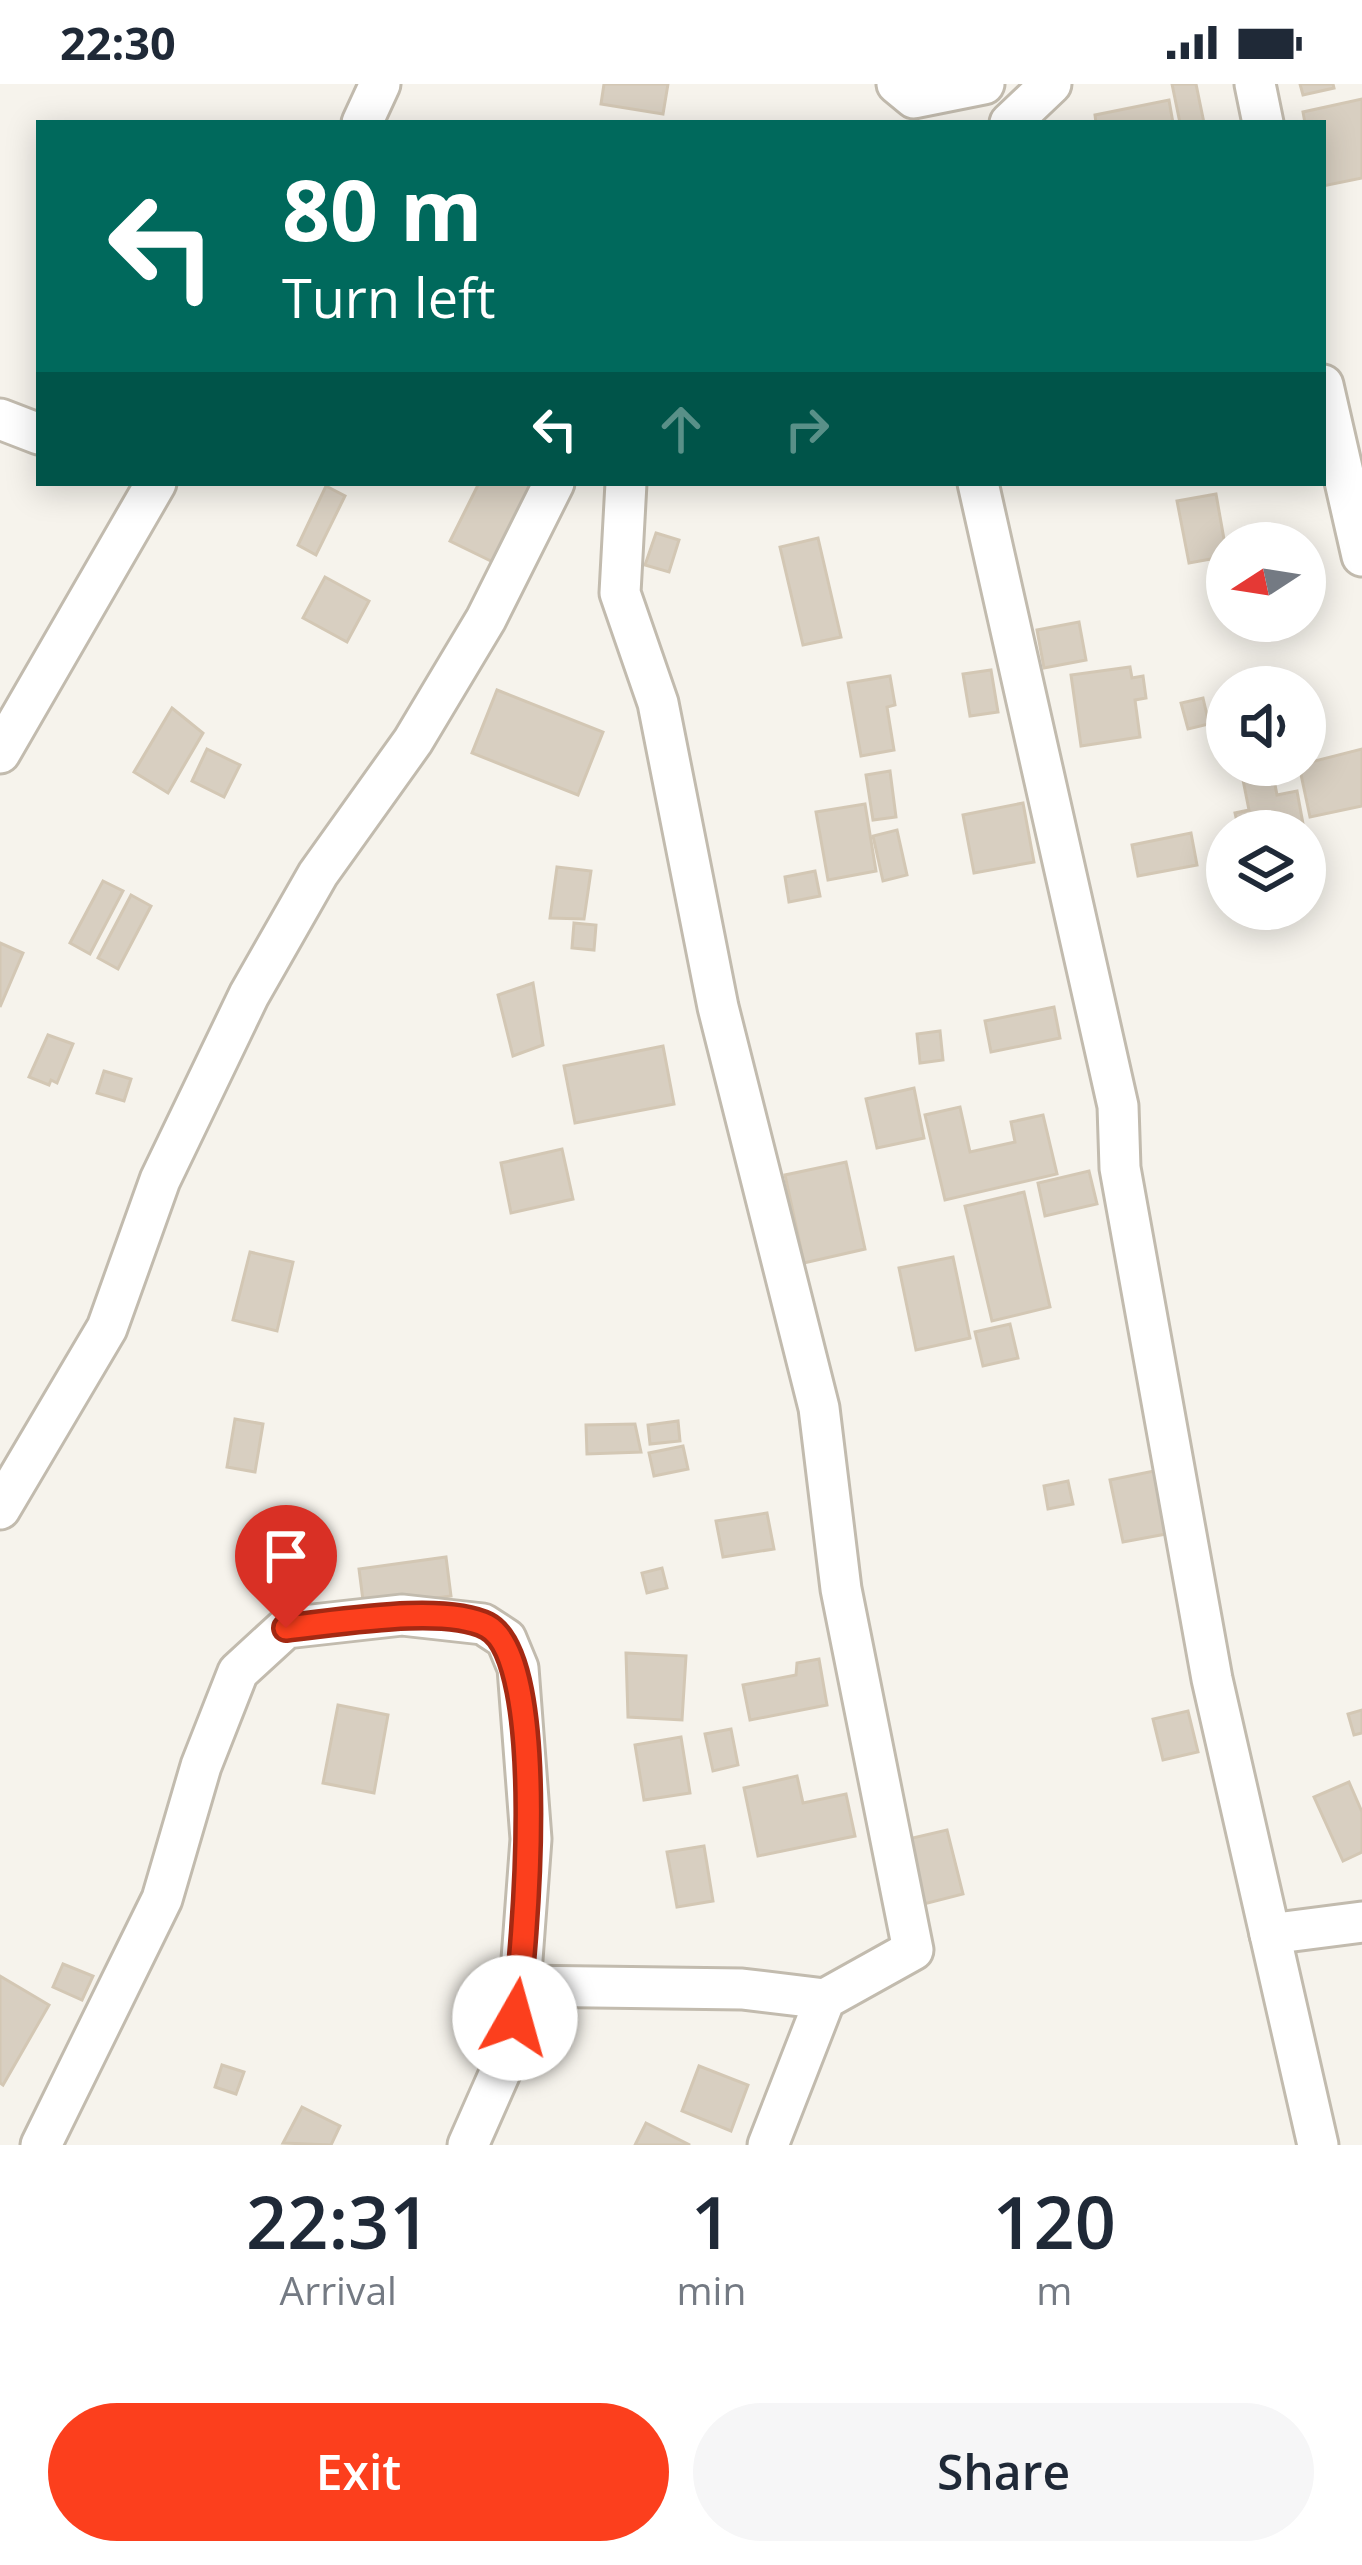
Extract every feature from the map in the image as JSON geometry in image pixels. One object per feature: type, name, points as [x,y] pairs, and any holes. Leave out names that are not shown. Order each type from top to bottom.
[{"type":"street","points":[[363,120],[380,84]]},
{"type":"street","points":[[884,84],[894,120]]},
{"type":"street","points":[[897,84],[914,98],[984,84]]},
{"type":"street","points":[[1013,120],[1051,84]]},
{"type":"street","points":[[1255,84],[1262,120]]},
{"type":"street","points":[[1326,398],[1362,556]]},
{"type":"street","points":[[0,419],[36,433]]},
{"type":"street","points":[[0,753],[154,486]]},
{"type":"street","points":[[0,1509],[107,1328],[160,1180],[249,995],[317,874],[413,741],[462,660],[552,486]]},
{"type":"street","points":[[520,1986],[742,1989],[825,1999],[914,1950],[841,1589],[819,1408],[718,1007],[658,703],[620,593],[626,486]]},
{"type":"street","points":[[977,486],[1118,1106],[1120,1168],[1196,1588],[1253,1876],[1318,2145]]},
{"type":"street","points":[[41,2145],[162,1898],[201,1766],[238,1672],[286,1628],[402,1616],[482,1624],[506,1639],[518,1668],[530,1839],[520,1986],[510,2050],[468,2145]]},
{"type":"street","points":[[1270,1934],[1362,1922]]},
{"type":"street","points":[[768,2145],[825,1999]]},
{"type":"building","points":[[604,84],[668,84],[663,114],[601,104]]},
{"type":"building","points":[[1172,84],[1196,84],[1203,120],[1179,120]]},
{"type":"building","points":[[1300,84],[1333,84],[1334,88],[1303,95]]},
{"type":"building","points":[[1362,99],[1362,178],[1326,185],[1326,120],[1304,120],[1303,112]]},
{"type":"building","points":[[1169,100],[1172,120],[1096,120],[1095,115]]},
{"type":"building","points":[[326,486],[345,496],[316,555],[298,545]]},
{"type":"building","points":[[478,486],[531,486],[493,562],[450,541]]},
{"type":"building","points":[[1216,494],[1221,522],[1206,522],[1206,560],[1189,563],[1177,501]]},
{"type":"building","points":[[656,533],[679,540],[669,572],[645,565]]},
{"type":"building","points":[[818,538],[841,637],[803,645],[780,547]]},
{"type":"building","points":[[325,577],[369,601],[347,642],[303,618]]},
{"type":"building","points":[[1079,622],[1086,660],[1044,668],[1037,630]]},
{"type":"building","points":[[1130,667],[1132,678],[1143,676],[1146,698],[1135,700],[1140,737],[1081,746],[1071,675]]},
{"type":"building","points":[[991,670],[998,712],[970,716],[963,674]]},
{"type":"building","points":[[890,676],[895,705],[887,707],[894,750],[861,756],[848,683]]},
{"type":"building","points":[[497,690],[603,732],[578,795],[472,753]]},
{"type":"building","points":[[1203,698],[1206,725],[1188,729],[1181,703]]},
{"type":"building","points":[[172,708],[203,733],[168,793],[134,772]]},
{"type":"building","points":[[207,749],[240,765],[224,797],[192,781]]},
{"type":"building","points":[[1362,749],[1362,806],[1326,814],[1309,810],[1303,786],[1326,786],[1326,758]]},
{"type":"building","points":[[890,771],[896,817],[873,820],[866,775]]},
{"type":"building","points":[[1244,786],[1275,786],[1277,795],[1297,791],[1300,810],[1249,810]]},
{"type":"building","points":[[1023,803],[1034,862],[974,873],[963,815]]},
{"type":"building","points":[[865,804],[876,871],[828,880],[816,812]]},
{"type":"building","points":[[897,830],[907,875],[883,881],[873,836]]},
{"type":"building","points":[[1191,833],[1197,865],[1138,876],[1132,845]]},
{"type":"building","points":[[557,867],[591,871],[584,919],[550,918]]},
{"type":"building","points":[[815,871],[820,896],[789,902],[785,877]]},
{"type":"building","points":[[103,881],[123,891],[90,954],[70,943]]},
{"type":"building","points":[[131,895],[151,906],[118,969],[98,958]]},
{"type":"building","points":[[574,923],[596,925],[594,950],[572,948]]},
{"type":"building","points":[[0,943],[23,953],[0,1007]]},
{"type":"building","points":[[533,983],[543,1045],[513,1056],[498,995]]},
{"type":"building","points":[[1054,1007],[1060,1038],[991,1052],[985,1021]]},
{"type":"building","points":[[940,1031],[943,1060],[920,1063],[917,1034]]},
{"type":"building","points":[[48,1035],[73,1044],[57,1083],[51,1080],[49,1085],[29,1077]]},
{"type":"building","points":[[663,1046],[674,1104],[575,1123],[564,1066]]},
{"type":"building","points":[[104,1071],[131,1079],[124,1101],[97,1093]]},
{"type":"building","points":[[914,1088],[924,1138],[877,1148],[866,1099]]},
{"type":"building","points":[[960,1107],[970,1152],[1015,1142],[1011,1122],[1043,1115],[1057,1174],[945,1200],[925,1115]]},
{"type":"building","points":[[562,1149],[573,1199],[511,1213],[501,1163]]},
{"type":"building","points":[[846,1162],[865,1249],[804,1263],[785,1175]]},
{"type":"building","points":[[1089,1171],[1097,1204],[1045,1216],[1038,1183]]},
{"type":"building","points":[[1024,1192],[1050,1307],[992,1321],[965,1206]]},
{"type":"building","points":[[250,1252],[293,1262],[277,1331],[233,1320]]},
{"type":"building","points":[[953,1257],[970,1338],[916,1350],[899,1268]]},
{"type":"building","points":[[1010,1324],[1018,1358],[983,1366],[975,1332]]},
{"type":"building","points":[[235,1419],[263,1424],[255,1472],[227,1467]]},
{"type":"building","points":[[678,1421],[680,1441],[650,1444],[648,1425]]},
{"type":"building","points":[[635,1424],[641,1452],[587,1454],[586,1425]]},
{"type":"building","points":[[683,1446],[688,1469],[654,1476],[649,1453]]},
{"type":"building","points":[[1154,1471],[1166,1534],[1123,1542],[1110,1480]]},
{"type":"building","points":[[1068,1481],[1073,1504],[1048,1509],[1044,1486]]},
{"type":"building","points":[[767,1513],[774,1549],[723,1557],[716,1521]]},
{"type":"building","points":[[446,1557],[451,1596],[364,1608],[359,1569]]},
{"type":"building","points":[[662,1568],[667,1588],[647,1593],[642,1573]]},
{"type":"building","points":[[626,1653],[686,1656],[682,1720],[628,1717]]},
{"type":"building","points":[[819,1659],[827,1705],[750,1720],[743,1685],[796,1675],[797,1663]]},
{"type":"building","points":[[338,1705],[388,1715],[374,1793],[323,1783]]},
{"type":"building","points":[[1362,1710],[1362,1733],[1354,1735],[1348,1714]]},
{"type":"building","points":[[1188,1711],[1198,1752],[1163,1760],[1153,1719]]},
{"type":"building","points":[[731,1729],[738,1765],[713,1771],[705,1734]]},
{"type":"building","points":[[681,1737],[690,1793],[644,1800],[635,1745]]},
{"type":"building","points":[[797,1776],[803,1803],[846,1794],[855,1836],[758,1856],[744,1788]]},
{"type":"building","points":[[1349,1782],[1362,1812],[1362,1852],[1343,1861],[1314,1797]]},
{"type":"building","points":[[947,1830],[963,1894],[924,1904],[908,1839]]},
{"type":"building","points":[[704,1846],[713,1901],[677,1907],[667,1852]]},
{"type":"building","points":[[63,1964],[93,1976],[82,2000],[53,1987]]},
{"type":"building","points":[[0,1976],[49,2005],[3,2085],[0,2083]]},
{"type":"building","points":[[222,2065],[244,2072],[236,2094],[215,2087]]},
{"type":"building","points":[[699,2066],[748,2085],[731,2131],[682,2111]]},
{"type":"building","points":[[302,2107],[340,2126],[331,2145],[283,2143]]},
{"type":"building","points":[[646,2123],[690,2145],[635,2145]]},
{"type":"route","points":[[286,1628],[402,1616],[482,1624],[506,1639],[518,1668],[530,1839],[515,2018]]}]
